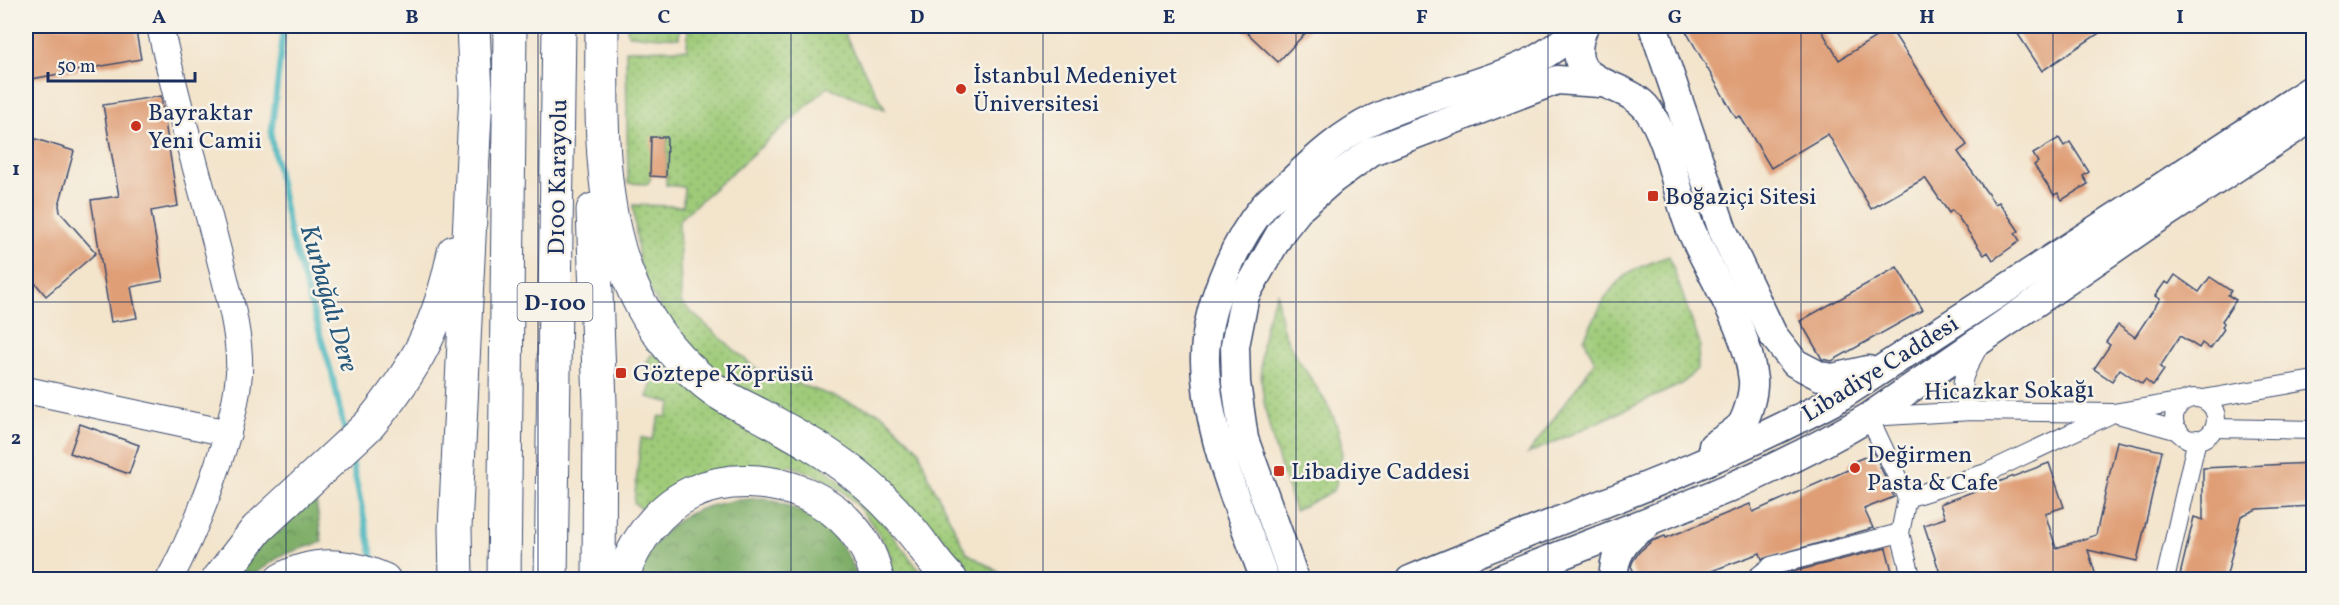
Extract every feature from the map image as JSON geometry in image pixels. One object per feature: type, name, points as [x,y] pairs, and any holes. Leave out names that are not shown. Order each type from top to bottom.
[{"type":"highway","points":[[472,26],[476,93]]},
{"type":"highway","points":[[456,579],[455,528],[476,93],[483,26]]},
{"type":"highway","name":"D100 Karayolu","points":[[504,579],[510,26]]},
{"type":"highway","name":"D100 Karayolu","points":[[551,579],[559,26]]},
{"type":"highway","points":[[599,579],[600,403],[591,154],[602,33]]},
{"type":"highway","points":[[602,33],[604,161],[616,244],[632,291],[654,327],[691,370],[716,391],[822,450],[854,473],[883,500],[951,579]]},
{"type":"highway","points":[[218,579],[257,529],[369,425],[384,408],[422,353],[449,278],[474,141]]},
{"type":"highway","points":[[621,579],[631,551],[650,524],[669,506],[690,493],[717,484],[747,481],[773,484],[799,491],[827,504],[848,523],[864,547],[877,579]]},
{"type":"highway","points":[[281,579],[306,568],[332,565],[358,569],[384,579]]},
{"type":"main road","points":[[160,26],[225,281],[235,331],[239,372],[228,433],[185,550],[169,579]]},
{"type":"main road","points":[[1584,26],[1579,38],[1578,51],[1582,64],[1590,75],[1606,85],[1637,98],[1648,111],[1663,138],[1690,226],[1737,327],[1753,381],[1750,401],[1742,424],[1683,470]]},
{"type":"main road","points":[[1295,579],[1242,476],[1208,395],[1205,359],[1211,315],[1224,276],[1244,236],[1264,206],[1316,157],[1373,120],[1528,63],[1555,49],[1584,26]]},
{"type":"main road","points":[[1265,579],[1242,476],[1244,439],[1236,383],[1235,346],[1245,295],[1281,232],[1300,208],[1332,180],[1372,151],[1557,80],[1625,88],[1647,77],[1655,68],[1656,32]]},
{"type":"main road","points":[[1656,32],[1722,231],[1773,335],[1795,363],[1820,376],[1833,378],[1885,367]]},
{"type":"main road","name":"Libadiye Caddesi","points":[[1404,579],[1422,575],[1683,470],[1794,422],[1833,401],[2313,88]]},
{"type":"main road","name":"Libadiye Caddesi","points":[[1498,579],[1795,458],[1869,417],[2148,225],[2313,116]]},
{"type":"main road","points":[[26,390],[228,433]]},
{"type":"main road","points":[[1614,579],[1613,566],[1621,546],[1634,532],[1672,510]]},
{"type":"street","points":[[1972,411],[1962,398],[1962,377],[1983,339]]},
{"type":"street","points":[[2203,399],[2209,403],[2216,415],[2214,428],[2204,438],[2190,439],[2179,431],[2174,418],[2184,401],[2313,380]]},
{"type":"street","name":"Hicazkar Sokağı","points":[[1869,417],[1972,411],[2113,413],[2184,401]]},
{"type":"street","points":[[1907,498],[1986,473],[2113,413]]},
{"type":"street","name":"Hicazkar Sokağı","points":[[2113,413],[2179,431]]},
{"type":"street","points":[[1869,417],[1907,498],[1900,533],[1912,579]]},
{"type":"street","points":[[2214,428],[2313,430]]},
{"type":"street","points":[[2160,578],[2197,440]]},
{"type":"street","points":[[1753,579],[1771,566],[1900,533]]},
{"type":"green space","points":[[627,26],[840,26],[885,109],[828,87],[682,217],[679,221],[681,303],[755,368],[882,414],[919,450],[928,476],[967,553],[1010,579],[970,579],[712,371],[671,323],[651,293],[639,261],[633,205],[683,206],[684,187],[666,185],[667,138],[648,184],[628,183],[626,50],[687,49],[688,30],[679,29],[679,38],[628,35]]},
{"type":"green space","points":[[1669,256],[1700,344],[1697,369],[1682,384],[1528,454],[1595,362],[1584,339],[1607,295],[1615,285],[1635,270]]},
{"type":"green space","points":[[1277,293],[1281,322],[1289,343],[1330,410],[1341,445],[1340,468],[1333,491],[1295,511],[1270,430],[1261,376],[1262,348],[1267,321]]},
{"type":"green space","points":[[658,353],[818,462],[875,513],[926,579],[887,579],[885,566],[893,558],[858,506],[829,482],[789,465],[778,472],[643,510],[634,503],[641,437],[652,440],[660,416],[666,417],[672,403],[647,397],[653,381],[645,365],[651,355]]},
{"type":"green space","points":[[315,494],[322,542],[282,555],[248,579],[231,580],[276,527],[279,533]]},
{"type":"green space","points":[[764,498],[797,510],[823,526],[843,548],[859,579],[634,580],[657,541],[685,516],[720,503]]},
{"type":"green space","points":[[26,505],[34,513],[30,579],[26,579]]},
{"type":"building","points":[[50,26],[135,26],[141,59],[26,80],[26,30]]},
{"type":"building","points":[[1240,26],[1312,26],[1278,62]]},
{"type":"building","points":[[1683,26],[1819,26],[1839,60],[1890,28],[1967,145],[1958,152],[1995,204],[1999,202],[2019,231],[2015,233],[2020,241],[1993,260],[1988,252],[1984,255],[1958,217],[1952,210],[1949,213],[1925,178],[1871,209],[1828,134],[1771,168],[1740,116],[1736,118]]},
{"type":"building","points":[[2025,26],[2110,26],[2042,71],[2016,31]]},
{"type":"building","points":[[161,96],[178,206],[151,211],[163,281],[131,287],[137,318],[111,322],[91,200],[119,196],[103,105]]},
{"type":"building","points":[[26,136],[74,151],[59,205],[60,212],[96,253],[46,296],[26,272]]},
{"type":"building","points":[[651,137],[667,137],[666,177],[650,176]]},
{"type":"building","points":[[2059,138],[2064,146],[2070,142],[2089,172],[2083,176],[2088,184],[2062,200],[2058,193],[2054,195],[2034,165],[2038,162],[2033,154]]},
{"type":"building","points":[[1897,267],[1923,310],[1832,361],[1822,359],[1800,321]]},
{"type":"building","points":[[2175,275],[2199,292],[2210,277],[2231,291],[2228,295],[2236,300],[2222,321],[2224,329],[2210,349],[2202,343],[2199,348],[2180,336],[2160,367],[2164,370],[2153,386],[2145,380],[2142,384],[2120,369],[2112,381],[2094,369],[2110,345],[2106,342],[2118,325],[2135,337],[2160,299],[2155,296],[2165,282],[2169,284]]},
{"type":"building","points":[[80,424],[139,445],[129,474],[70,453]]},
{"type":"building","points":[[2117,441],[2162,451],[2137,561],[2088,550],[2097,579],[1942,579],[1924,525],[1945,518],[1940,504],[2049,463],[2064,507],[2045,513],[2056,548],[2096,535]]},
{"type":"building","points":[[1874,453],[1894,497],[1864,509],[1873,528],[1762,559],[1760,553],[1690,579],[1637,579],[1631,566],[1639,552],[1652,541],[1665,536],[1666,538],[1750,504],[1753,512],[1850,469],[1848,464]]},
{"type":"building","points":[[2313,463],[2313,506],[2257,509],[2241,516],[2226,579],[2179,579],[2194,517],[2203,520],[2203,468]]},
{"type":"building","points":[[1886,548],[1894,579],[1772,579],[1776,576]]},
{"type":"waterway","name":"Kurbağalı Dere","points":[[284,26],[271,136],[290,234],[332,374],[345,432]]},
{"type":"waterway","name":"Kurbağalı Dere","points":[[351,457],[374,564]]},
{"type":"place","name":"İstanbul Medeniyet Üniversitesi","points":[[961,89]]},
{"type":"place","name":"Bayraktar Yeni Camii","points":[[136,126]]},
{"type":"place","name":"Boğaziçi Sitesi","points":[[1653,196]]},
{"type":"place","name":"Göztepe Köprüsü","points":[[621,373]]},
{"type":"place","name":"Değirmen Pasta & Cafe","points":[[1855,468]]},
{"type":"place","name":"Libadiye Caddesi","points":[[1279,471]]}]
